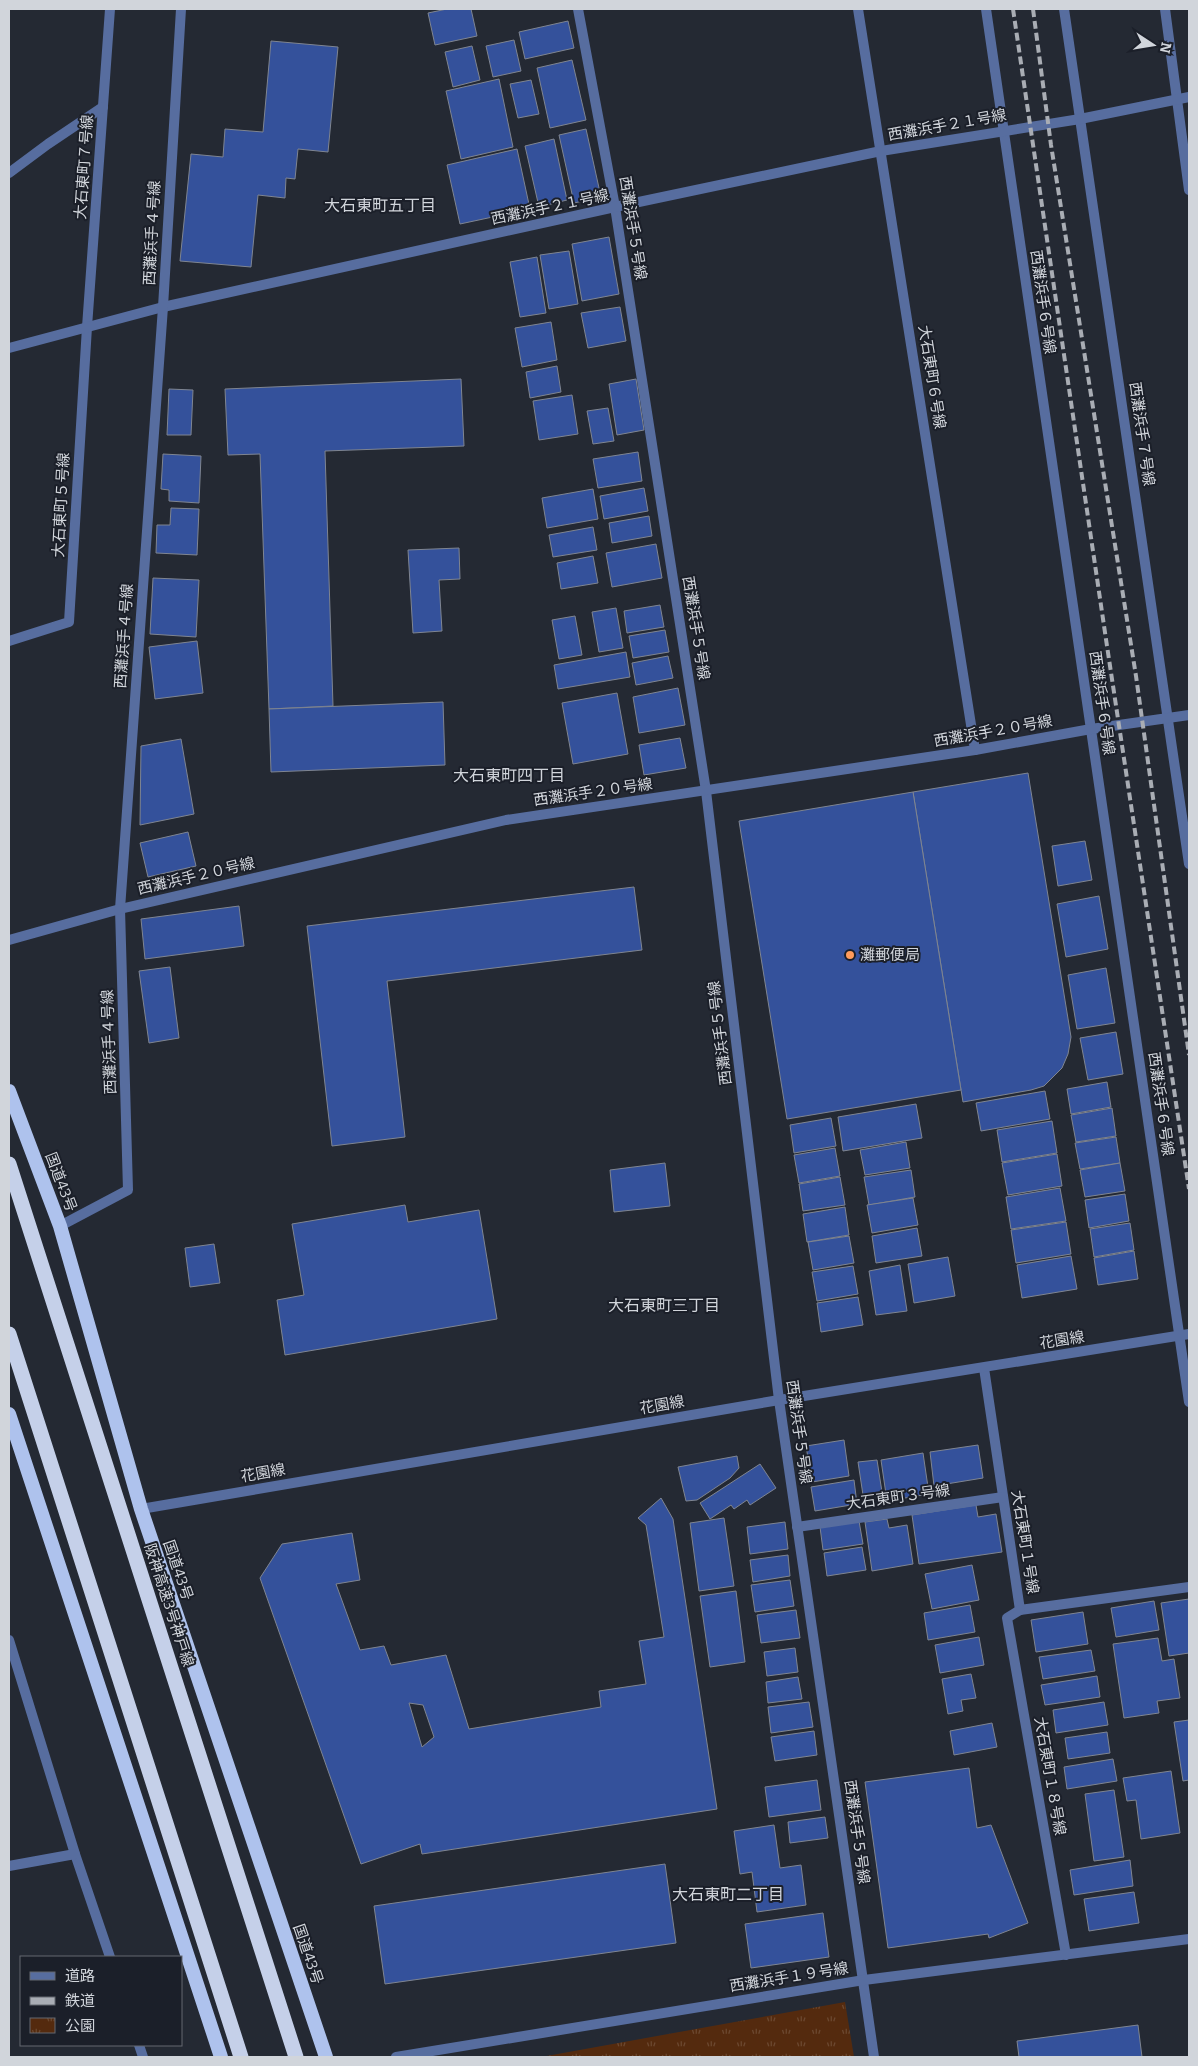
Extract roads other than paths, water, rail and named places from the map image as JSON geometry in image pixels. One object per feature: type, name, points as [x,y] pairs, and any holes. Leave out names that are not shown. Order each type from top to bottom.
[{"type":"highway","name":"国道43号","points":[[9,1090],[60,1226],[140,1509],[326,2057]]},
{"type":"highway","name":"阪神高速3号神戸線","points":[[9,1164],[296,2057]]},
{"type":"highway","points":[[9,1334],[241,2057]]},
{"type":"highway","points":[[9,1414],[221,2057]]},
{"type":"street","name":"大石東町７号線","points":[[87,327],[110,9]]},
{"type":"street","name":"西灘浜手４号線","points":[[60,1226],[128,1190],[120,909],[163,307],[180,9]]},
{"type":"street","name":"西灘浜手５号線","points":[[578,9],[615,208],[706,791],[779,1400],[874,2057]]},
{"type":"street","name":"大石東町６号線","points":[[858,9],[975,750]]},
{"type":"street","name":"西灘浜手６号線","points":[[986,9],[1002,130],[1091,729],[1184,1335],[1189,1402]]},
{"type":"street","name":"西灘浜手７号線","points":[[1064,9],[1189,864]]},
{"type":"street","points":[[1165,9],[1189,190]]},
{"type":"street","name":"西灘浜手２１号線","points":[[9,348],[163,307],[881,151],[1002,130],[1080,119],[1189,97]]},
{"type":"street","points":[[9,173],[103,107]]},
{"type":"street","name":"大石東町５号線","points":[[9,641],[69,622],[87,327]]},
{"type":"street","name":"西灘浜手２０号線","points":[[9,940],[120,909],[506,820],[975,750],[1091,729],[1189,715]]},
{"type":"street","name":"花園線","points":[[140,1509],[779,1400],[1184,1335]]},
{"type":"street","name":"大石東町１号線","points":[[984,1368],[1020,1610],[1189,1587]]},
{"type":"street","name":"大石東町３号線","points":[[797,1527],[1003,1497]]},
{"type":"street","name":"大石東町１８号線","points":[[1020,1610],[1007,1618],[1066,1955]]},
{"type":"street","points":[[9,1640],[75,1854],[110,1956]]},
{"type":"street","points":[[9,1866],[75,1854]]},
{"type":"street","name":"西灘浜手１９号線","points":[[396,2057],[864,1980],[1189,1939]]},
{"type":"railway","points":[[1013,9],[1189,1189]]},
{"type":"railway","points":[[1033,9],[1051,145],[1136,676],[1189,1055]]},
{"type":"place","name":"灘郵便局","points":[[850,955]]},
{"type":"district","name":"大石東町五丁目","points":[[380,205]]},
{"type":"district","name":"大石東町四丁目","points":[[509,775]]},
{"type":"district","name":"大石東町三丁目","points":[[664,1305]]},
{"type":"district","name":"大石東町二丁目","points":[[728,1894]]}]
